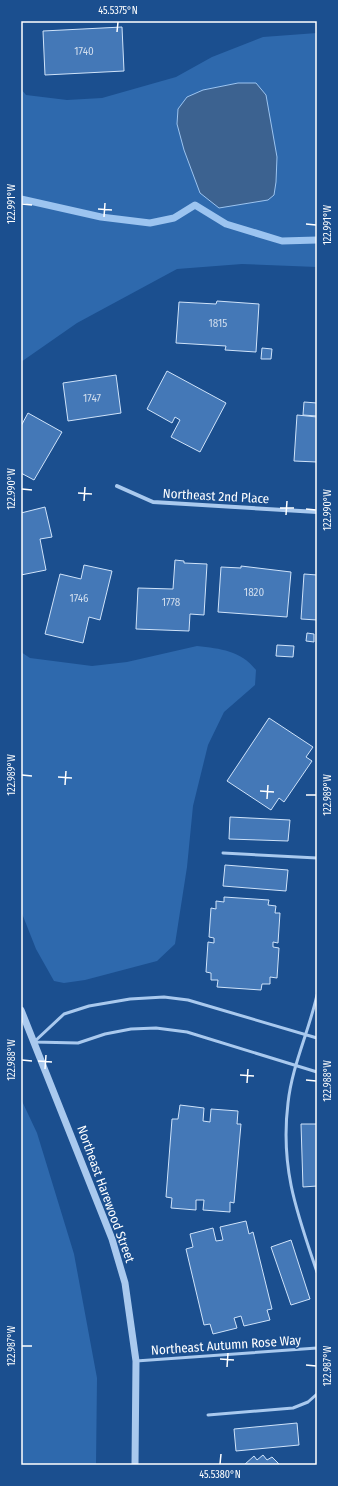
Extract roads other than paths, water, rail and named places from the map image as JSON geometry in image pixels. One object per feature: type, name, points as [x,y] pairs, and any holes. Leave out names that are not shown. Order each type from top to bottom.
[{"type":"street","name":"Northeast 2nd Place","points":[[117,486],[153,502],[317,512]]},
{"type":"street","name":"Northeast Harewood Street","points":[[21,1010],[112,1239],[125,1283],[136,1361],[135,1465]]},
{"type":"lane","points":[[223,853],[317,858]]},
{"type":"lane","points":[[317,995],[296,1065],[288,1103],[286,1154],[294,1205],[317,1272]]},
{"type":"lane","points":[[34,1042],[64,1014],[89,1006],[130,999],[164,997],[188,1000],[305,1033],[317,1038]]},
{"type":"lane","points":[[34,1042],[78,1043],[105,1034],[131,1029],[156,1028],[187,1032],[317,1072]]},
{"type":"lane","name":"Northeast Autumn Rose Way","points":[[136,1361],[317,1348]]},
{"type":"lane","points":[[208,1415],[294,1408],[308,1402],[317,1394]]},
{"type":"waterway","points":[[21,199],[101,217],[150,223],[174,218],[195,205],[226,224],[282,241],[317,240]]}]
